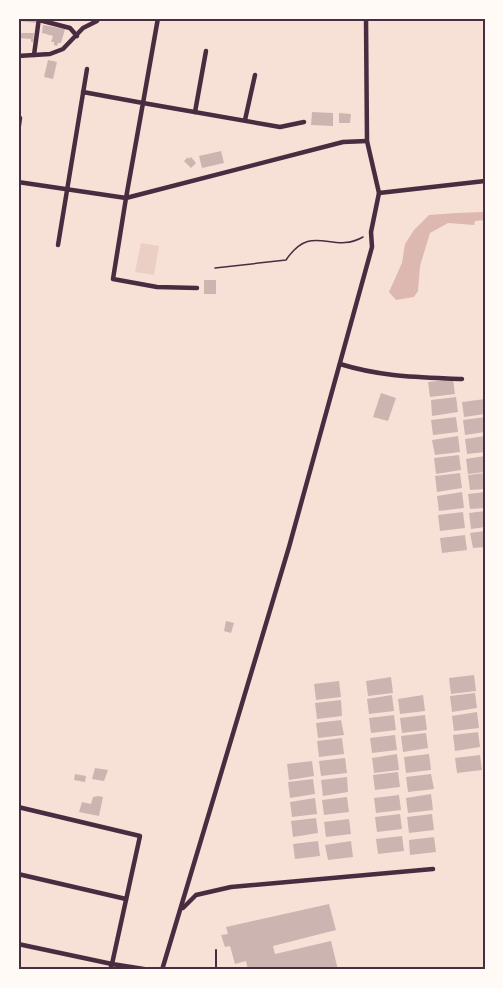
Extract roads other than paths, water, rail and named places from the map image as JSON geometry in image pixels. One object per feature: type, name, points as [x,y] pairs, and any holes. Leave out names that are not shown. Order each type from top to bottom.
[{"type":"street","points":[[18,56],[50,54],[63,49],[83,28],[97,21],[98,18]]},
{"type":"street","points":[[158,18],[113,279],[158,287],[197,288]]},
{"type":"street","points":[[162,970],[289,547],[372,247],[371,232],[379,193],[366,141],[366,18]]},
{"type":"street","points":[[34,55],[39,19],[70,28],[76,36]]},
{"type":"street","points":[[195,112],[206,51]]},
{"type":"street","points":[[58,245],[87,69]]},
{"type":"street","points":[[245,120],[255,75]]},
{"type":"street","points":[[83,92],[280,127],[303,122]]},
{"type":"street","points":[[18,132],[20,118]]},
{"type":"street","points":[[18,182],[126,198],[343,142],[366,141]]},
{"type":"street","points":[[379,193],[485,181]]},
{"type":"street","points":[[340,364],[368,373],[394,377],[462,379]]},
{"type":"street","points":[[18,807],[140,836],[110,970]]},
{"type":"street","points":[[181,910],[196,895],[231,886],[433,869]]},
{"type":"street","points":[[18,874],[126,899]]},
{"type":"street","points":[[18,944],[150,970]]},
{"type":"lane","points":[[216,950],[216,970]]}]
